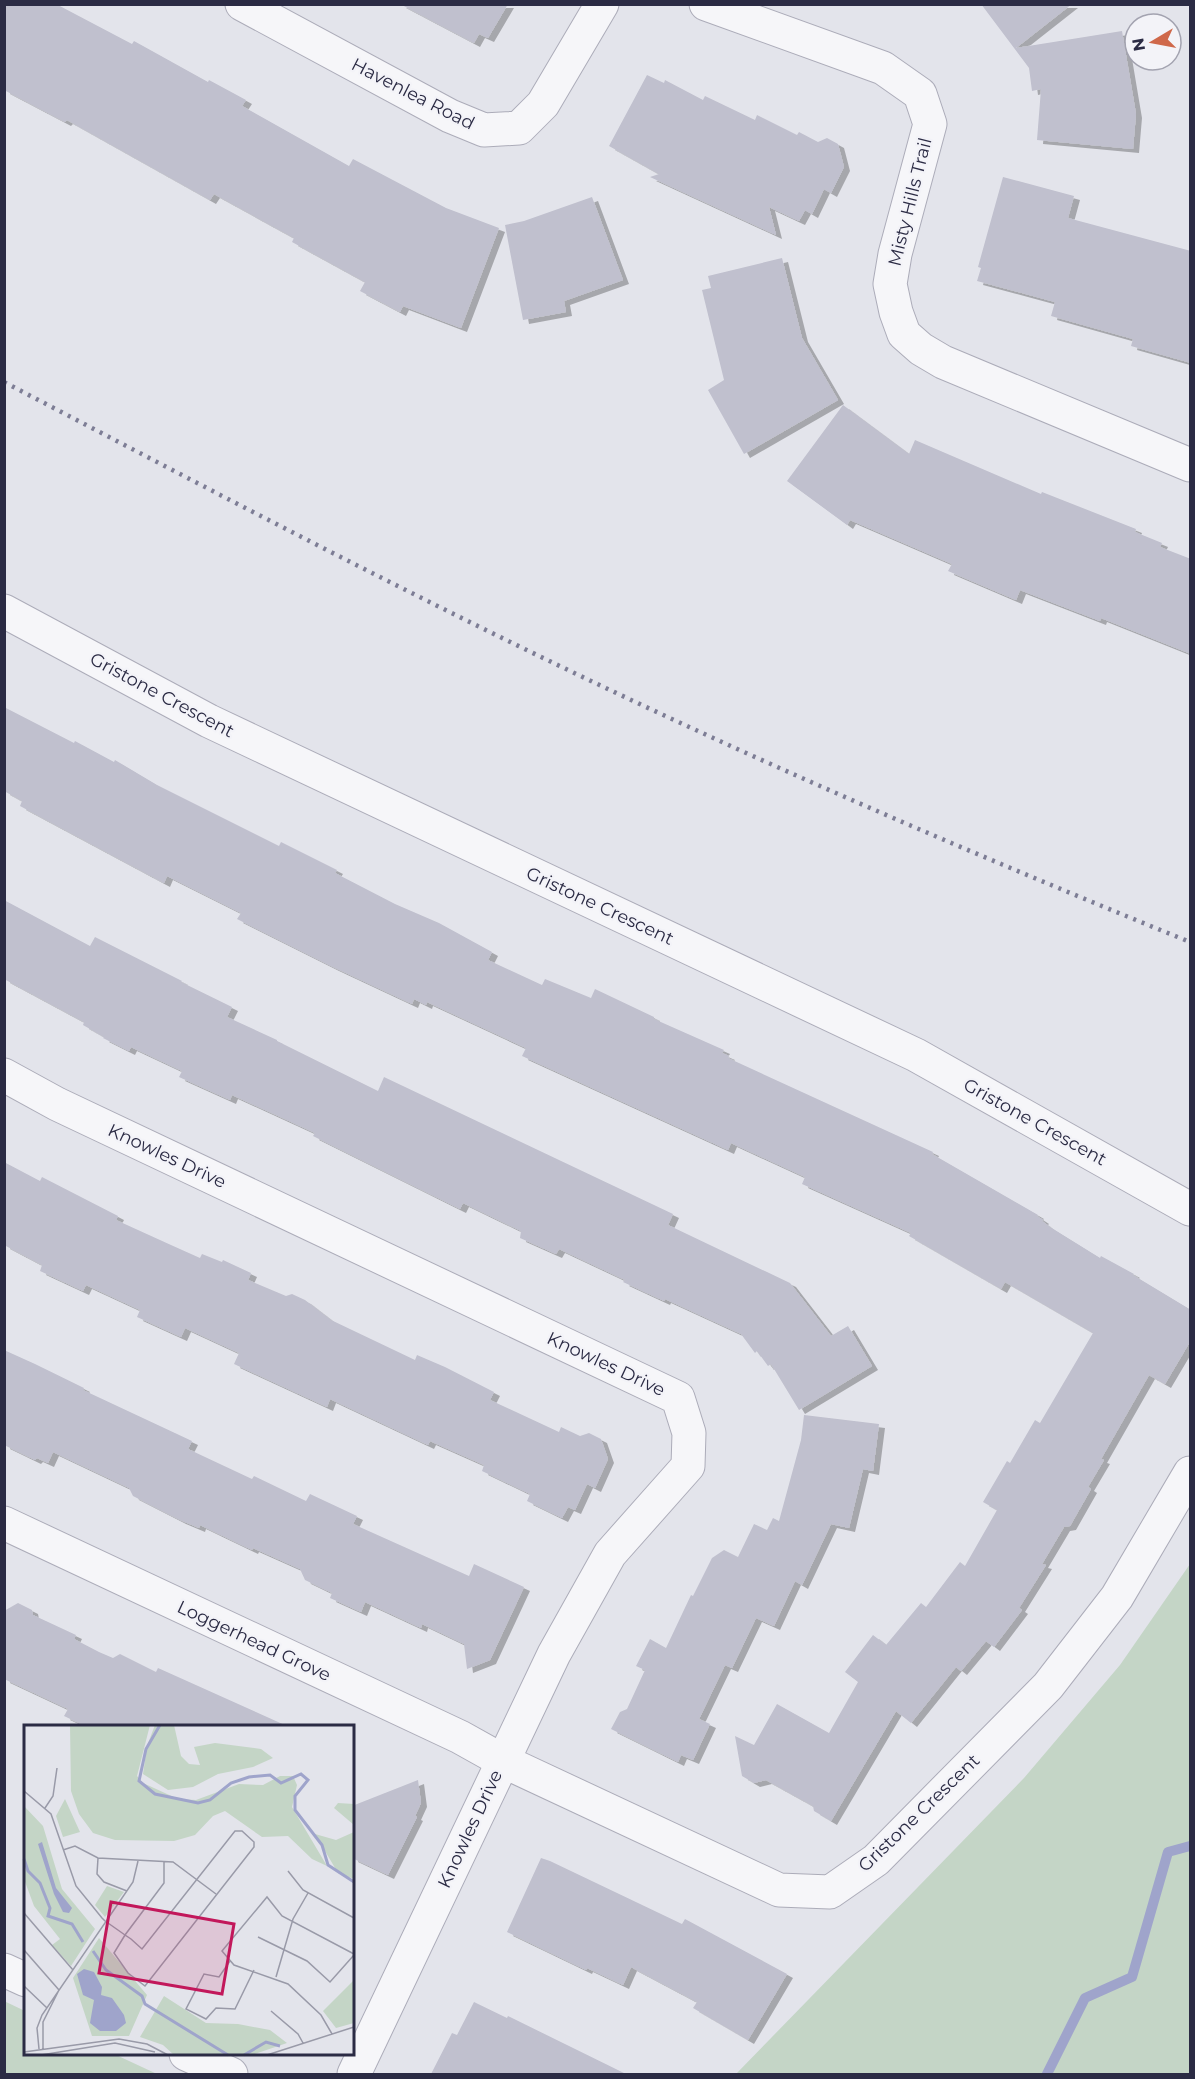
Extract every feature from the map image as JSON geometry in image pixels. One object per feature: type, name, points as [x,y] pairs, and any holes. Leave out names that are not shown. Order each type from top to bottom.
[{"type":"street","name":"Havenlea Road","points":[[242,4],[450,116],[484,130],[519,128],[543,104],[602,4]]},
{"type":"street","name":"Misty Hills Trail","points":[[706,4],[883,68],[920,94],[930,124],[895,254],[890,284],[904,334],[921,349],[943,362],[1191,465]]},
{"type":"street","name":"Gristone Crescent","points":[[4,611],[209,721],[916,1055],[1191,1209]]},
{"type":"street","name":"Knowles Drive","points":[[4,1076],[68,1109],[678,1398],[689,1433],[688,1466],[610,1554],[554,1654],[354,2074]]},
{"type":"street","name":"Gristone Crescent","points":[[503,1761],[779,1890],[830,1892],[876,1860],[1048,1686],[1117,1597],[1191,1473]]},
{"type":"street","name":"Loggerhead Grove","points":[[4,1524],[460,1737],[503,1761]]},
{"type":"street","points":[[4,1970],[24,1979]]},
{"type":"street","points":[[188,2055],[231,2074]]},
{"type":"green space","points":[[1190,1564],[1190,2074],[736,2074],[1024,1778],[1120,1665]]},
{"type":"green space","points":[[4,2001],[24,2011],[24,2055],[116,2055],[157,2074],[5,2074]]},
{"type":"building","points":[[4,4],[56,4],[132,44],[134,41],[246,100],[242,106],[349,166],[353,159],[446,208],[499,228],[461,328],[403,306],[400,312],[360,291],[365,282],[292,242],[294,238],[214,194],[210,200],[67,120],[65,122],[4,90]]},
{"type":"building","points":[[400,4],[508,4],[488,38],[479,34],[474,43]]},
{"type":"building","points":[[981,4],[1072,4],[1016,48],[1122,31],[1123,72],[1129,72],[1136,114],[1133,149],[1037,140],[1041,89],[1032,91],[1029,68]]},
{"type":"building","points":[[647,75],[664,83],[665,80],[703,100],[705,96],[755,120],[757,115],[797,135],[799,132],[818,142],[827,138],[838,144],[844,167],[831,193],[824,189],[812,214],[805,210],[799,221],[769,207],[776,235],[650,177],[659,174],[609,146]]},
{"type":"building","points":[[1003,177],[1074,196],[1068,218],[1191,251],[1191,363],[1131,346],[1133,339],[1051,316],[1055,302],[977,281],[981,268],[978,267]]},
{"type":"building","points":[[592,197],[623,280],[564,301],[566,312],[523,320],[505,225],[524,221]]},
{"type":"building","points":[[782,258],[802,338],[838,400],[744,454],[708,390],[724,380],[702,290],[711,288],[708,276]]},
{"type":"building","points":[[843,405],[909,454],[915,440],[1041,494],[1042,492],[1136,529],[1135,532],[1162,543],[1160,547],[1191,559],[1191,654],[1101,618],[1100,621],[1020,590],[1016,600],[948,571],[952,564],[850,520],[847,525],[787,481]]},
{"type":"building","points":[[4,707],[74,743],[75,741],[114,762],[115,760],[157,785],[279,846],[281,842],[337,870],[335,873],[395,904],[439,923],[492,952],[488,960],[542,985],[545,979],[591,998],[595,989],[654,1019],[724,1050],[722,1053],[729,1056],[728,1058],[933,1152],[932,1154],[1038,1215],[1050,1227],[1100,1258],[1101,1256],[1134,1274],[1191,1310],[1191,1340],[1165,1384],[1149,1375],[1101,1459],[1104,1460],[1088,1487],[1091,1489],[1070,1526],[1064,1527],[1042,1564],[1046,1565],[1019,1608],[1022,1610],[994,1647],[986,1641],[961,1671],[956,1667],[911,1723],[896,1711],[831,1821],[814,1811],[813,1806],[766,1780],[754,1783],[742,1776],[735,1736],[754,1745],[777,1704],[829,1733],[858,1682],[845,1672],[873,1635],[886,1645],[921,1603],[926,1607],[960,1562],[965,1566],[997,1510],[983,1502],[1007,1461],[1010,1463],[1035,1420],[1040,1423],[1093,1333],[1005,1282],[1001,1289],[909,1236],[911,1233],[802,1184],[805,1177],[731,1143],[728,1150],[522,1056],[526,1048],[427,1002],[426,1005],[414,999],[412,1004],[333,967],[237,919],[241,913],[167,876],[164,883],[20,806],[22,801],[4,791]]},
{"type":"building","points":[[4,900],[90,946],[95,937],[182,981],[232,1007],[227,1017],[378,1091],[384,1077],[673,1214],[668,1225],[790,1283],[831,1336],[848,1326],[872,1366],[799,1410],[771,1364],[768,1366],[757,1351],[755,1353],[741,1334],[623,1282],[625,1280],[559,1249],[556,1254],[520,1238],[521,1231],[463,1203],[460,1209],[313,1136],[315,1133],[232,1095],[230,1100],[179,1077],[182,1071],[131,1047],[129,1051],[103,1038],[83,1025],[84,1022],[4,979]]},
{"type":"building","points":[[4,1162],[40,1181],[42,1177],[118,1216],[116,1220],[171,1245],[200,1258],[202,1254],[222,1262],[223,1260],[251,1273],[248,1280],[286,1296],[292,1294],[305,1300],[331,1320],[415,1360],[417,1355],[445,1367],[494,1392],[490,1400],[559,1432],[561,1427],[580,1436],[589,1433],[601,1439],[608,1459],[595,1488],[587,1484],[575,1510],[568,1507],[562,1518],[527,1501],[530,1494],[482,1471],[484,1465],[430,1441],[428,1445],[330,1399],[327,1407],[234,1364],[239,1353],[185,1328],[181,1337],[137,1317],[140,1310],[86,1285],[83,1291],[40,1271],[42,1265],[4,1245]]},
{"type":"building","points":[[4,1350],[192,1441],[188,1449],[252,1479],[254,1476],[306,1501],[310,1494],[357,1516],[353,1524],[469,1576],[474,1564],[524,1587],[490,1660],[467,1669],[464,1644],[422,1624],[421,1628],[365,1602],[361,1612],[330,1598],[332,1593],[305,1580],[300,1569],[253,1548],[252,1550],[200,1525],[199,1528],[180,1520],[133,1496],[129,1488],[53,1452],[48,1463],[37,1458],[35,1460],[4,1445]]},
{"type":"building","points":[[804,1415],[879,1424],[873,1471],[863,1469],[849,1528],[831,1524],[802,1585],[795,1581],[774,1626],[756,1618],[732,1668],[725,1665],[699,1719],[710,1724],[693,1760],[681,1755],[678,1762],[611,1729],[620,1712],[627,1709],[645,1670],[636,1666],[650,1639],[666,1648],[691,1595],[693,1596],[712,1558],[724,1550],[738,1557],[754,1524],[767,1530],[773,1518],[779,1521],[801,1440]]},
{"type":"building","points":[[18,1603],[32,1610],[33,1615],[76,1635],[74,1639],[99,1652],[113,1658],[120,1654],[156,1672],[158,1668],[285,1725],[83,1725],[64,1716],[68,1709],[4,1679],[4,1611]]},
{"type":"building","points":[[418,1780],[421,1803],[415,1816],[417,1817],[388,1875],[354,1859],[354,1805]]},
{"type":"building","points":[[541,1858],[682,1924],[685,1919],[787,1974],[748,2040],[693,2008],[697,2002],[631,1967],[623,1985],[507,1932]]},
{"type":"building","points":[[474,2002],[507,2018],[508,2016],[626,2074],[431,2074],[452,2033],[457,2035]]},
{"type":"waterway","points":[[1047,2074],[1085,1998],[1132,1977],[1168,1852],[1190,1846]]},
{"type":"railway","points":[[4,382],[381,578],[610,690],[898,820],[1190,942]]}]
